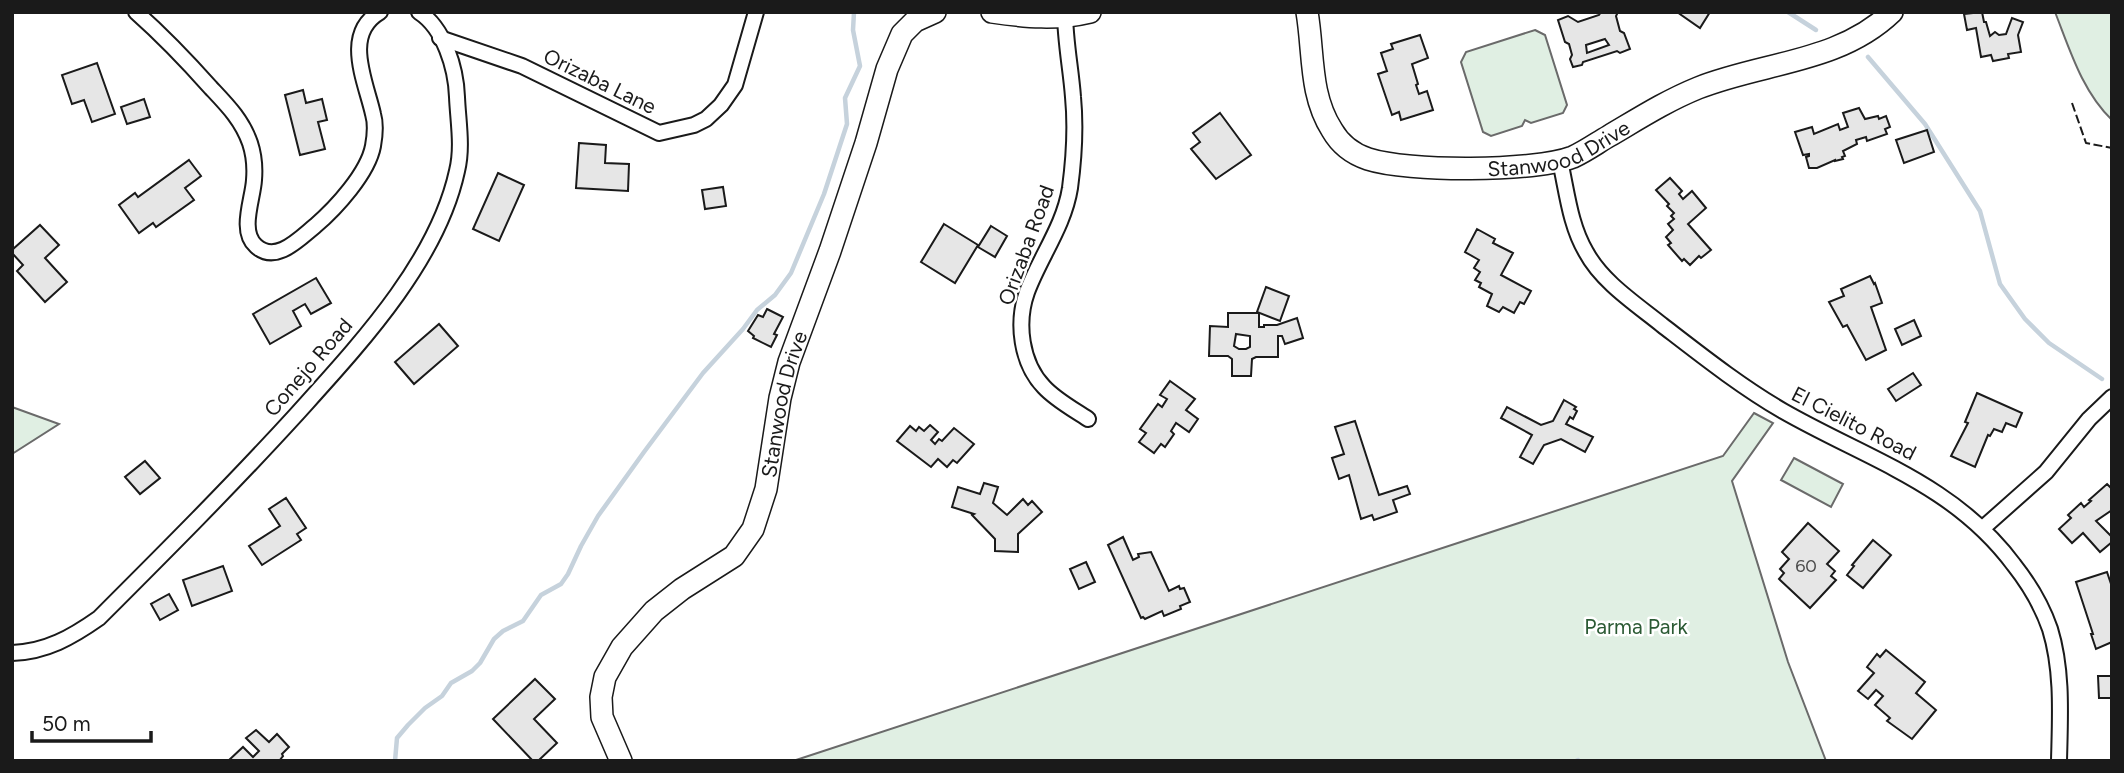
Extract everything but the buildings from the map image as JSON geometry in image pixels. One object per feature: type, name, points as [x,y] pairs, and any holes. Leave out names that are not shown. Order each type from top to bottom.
[{"type":"main road","name":"Stanwood Drive","points":[[621,761],[602,717],[601,697],[605,677],[622,647],[654,611],[682,589],[734,556],[753,529],[766,489],[780,398],[789,362],[830,251],[887,69],[902,34],[915,21],[935,12]]},
{"type":"main road","points":[[992,12],[1026,17],[1090,12]]},
{"type":"main road","name":"Stanwood Drive","points":[[1307,12],[1313,76],[1320,107],[1339,140],[1359,155],[1391,164],[1445,167],[1530,166],[1575,156],[1686,93],[1732,77],[1835,49],[1870,31],[1892,12]]},
{"type":"street","points":[[136,12],[231,108],[243,126],[254,163],[248,230],[251,241],[268,252],[278,252],[286,248],[317,223],[344,196],[367,165],[375,132],[374,116],[362,76],[360,38],[365,26],[380,12]]},
{"type":"street","name":"Conejo Road","points":[[12,653],[58,643],[99,618],[259,455],[326,382],[414,270],[450,198],[458,168],[460,138],[457,90],[448,54],[433,23],[419,12]]},
{"type":"street","name":"Orizaba Lane","points":[[440,38],[522,66],[659,133],[694,125],[706,119],[721,105],[736,85],[756,12]]},
{"type":"street","name":"Orizaba Road","points":[[1065,14],[1074,119],[1074,157],[1069,191],[1058,225],[1027,292],[1021,332],[1027,359],[1038,380],[1055,397],[1088,419]]},
{"type":"street","name":"El Cielito Road","points":[[1560,161],[1576,234],[1587,256],[1621,292],[1772,405],[1926,485],[1983,528],[2022,575],[2039,603],[2050,630],[2058,679],[2059,761]]},
{"type":"street","points":[[1983,528],[2046,472],[2089,419],[2112,397]]},
{"type":"green space","points":[[2055,12],[2112,12],[2112,120],[2085,83]]},
{"type":"green space","points":[[1535,30],[1545,35],[1567,105],[1563,113],[1531,123],[1525,120],[1522,126],[1491,136],[1483,132],[1461,62],[1466,52]]},
{"type":"green space","points":[[12,407],[59,424],[12,454]]},
{"type":"green space","name":"Parma Park","points":[[1754,413],[1773,423],[1732,481],[1788,662],[1826,761],[793,761],[1723,456]]},
{"type":"green space","points":[[1794,458],[1843,484],[1831,507],[1781,480]]},
{"type":"waterway","points":[[395,761],[397,738],[408,725],[442,696],[451,683],[472,671],[494,639],[523,621],[541,595],[561,584],[598,516],[644,452],[703,373],[757,310],[775,295],[791,273],[824,194],[847,124],[845,98],[860,66],[853,30],[854,12]]},
{"type":"waterway","points":[[1788,12],[1816,30]]},
{"type":"waterway","points":[[1868,57],[1925,124],[1980,211],[2000,284],[2025,319],[2049,343],[2102,379]]},
{"type":"fence","points":[[2072,103],[2086,143],[2112,148]]}]
